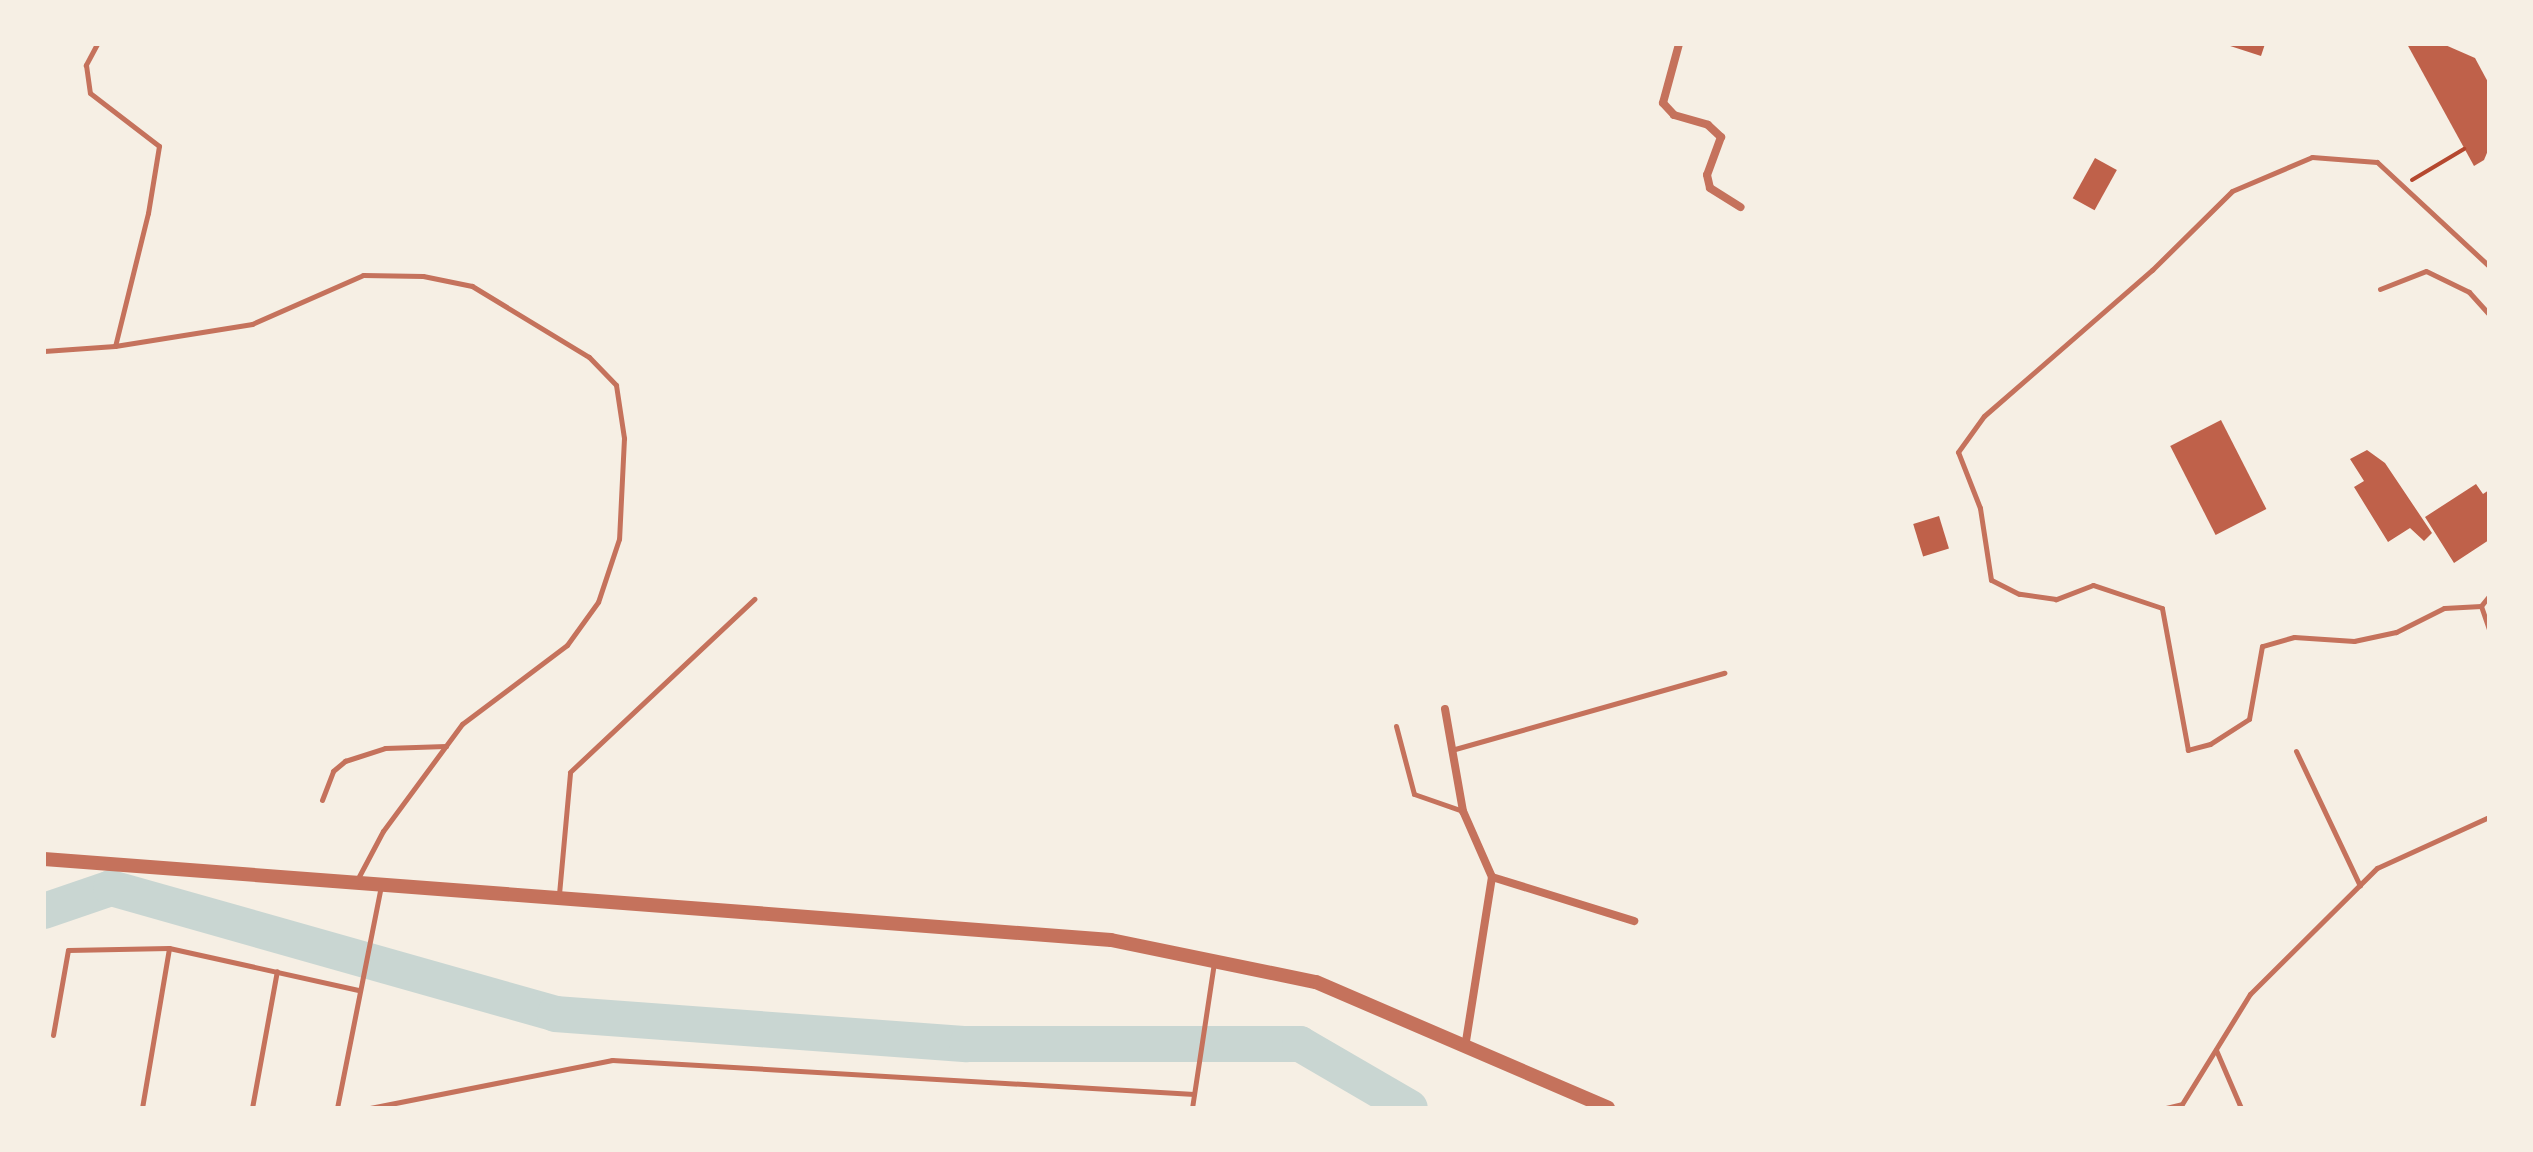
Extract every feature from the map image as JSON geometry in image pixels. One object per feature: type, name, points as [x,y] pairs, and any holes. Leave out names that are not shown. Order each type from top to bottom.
[{"type":"street","points":[[1679,44],[1663,103],[1674,115],[1708,125],[1721,137],[1707,175],[1710,188],[1741,207]]},
{"type":"street","points":[[1445,709],[1455,749],[1463,811],[1492,877],[1465,1047]]},
{"type":"street","points":[[44,859],[402,888],[559,895],[1111,940],[1215,958],[1316,982],[1608,1108]]},
{"type":"street","points":[[1492,877],[1634,921]]},
{"type":"lane","points":[[97,44],[86,65],[90,93],[159,146],[148,213],[115,346]]},
{"type":"lane","points":[[2489,266],[2377,162],[2312,157],[2232,191],[2152,270],[1984,416],[1958,452],[1980,508],[1991,580],[2019,594],[2056,599],[2093,585],[2162,608],[2188,750],[2210,744],[2249,719],[2262,646],[2294,637],[2354,641],[2396,632],[2444,608],[2481,606],[2489,596]]},
{"type":"lane","points":[[2380,289],[2426,271],[2469,292],[2489,314]]},
{"type":"lane","points":[[44,351],[115,346],[252,324],[363,275],[423,276],[472,286],[589,357],[616,385],[624,438],[619,539],[598,602],[567,645],[462,724],[383,831],[356,883]]},
{"type":"lane","points":[[559,895],[570,772],[754,599]]},
{"type":"lane","points":[[2481,606],[2489,629]]},
{"type":"lane","points":[[1455,749],[1724,673]]},
{"type":"lane","points":[[1396,726],[1414,794],[1463,811]]},
{"type":"lane","points":[[322,800],[333,771],[345,761],[385,748],[446,746]]},
{"type":"lane","points":[[2296,751],[2360,886]]},
{"type":"lane","points":[[2166,1108],[2182,1104],[2250,994],[2377,868],[2489,817]]},
{"type":"lane","points":[[337,1108],[381,885]]},
{"type":"lane","points":[[53,1035],[68,950],[169,948],[359,990]]},
{"type":"lane","points":[[142,1108],[169,948]]},
{"type":"lane","points":[[1192,1108],[1215,958]]},
{"type":"lane","points":[[252,1108],[277,971]]},
{"type":"lane","points":[[2216,1050],[2241,1108]]},
{"type":"lane","points":[[370,1108],[612,1060],[1194,1094]]},
{"type":"path","points":[[2403,186],[2464,149]]},
{"type":"building","points":[[2224,44],[2265,44],[2261,56]]},
{"type":"building","points":[[2407,44],[2443,44],[2475,58],[2489,84],[2489,148],[2484,160],[2474,166]]},
{"type":"building","points":[[2095,158],[2117,170],[2095,210],[2073,198]]},
{"type":"building","points":[[2221,420],[2266,509],[2216,535],[2170,446]]},
{"type":"building","points":[[2367,450],[2385,463],[2432,533],[2424,541],[2410,528],[2388,542],[2354,487],[2364,481],[2350,459]]},
{"type":"building","points":[[2476,484],[2483,494],[2489,490],[2489,540],[2454,563],[2425,517]]},
{"type":"building","points":[[1939,516],[1949,549],[1923,556],[1913,524]]},
{"type":"waterway","points":[[44,911],[111,888],[555,1014],[967,1044],[1300,1044],[1410,1108]]}]
